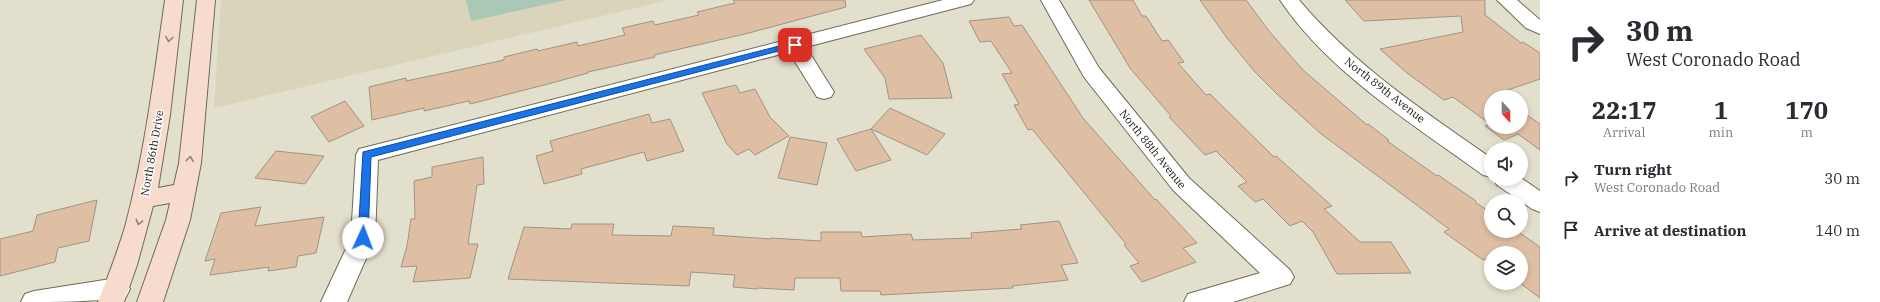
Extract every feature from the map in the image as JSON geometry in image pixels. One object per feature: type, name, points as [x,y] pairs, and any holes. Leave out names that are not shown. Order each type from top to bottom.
[{"type":"street","name":"North 86th Drive","points":[[114,295],[138,224],[156,140],[174,0]]},
{"type":"street","points":[[150,302],[178,220],[190,163],[206,0]]},
{"type":"street","points":[[334,302],[363,238],[367,155],[964,0]]},
{"type":"street","name":"North 88th Avenue","points":[[1050,0],[1091,72],[1181,184],[1281,277],[1197,302]]},
{"type":"street","name":"North 89th Avenue","points":[[1289,0],[1312,30],[1330,48],[1388,95],[1484,164]]},
{"type":"street","points":[[1506,0],[1533,24],[1540,28]]},
{"type":"street","points":[[795,45],[824,92]]},
{"type":"street","points":[[1515,186],[1540,203]]},
{"type":"street","points":[[144,199],[184,192]]},
{"type":"street","points":[[34,302],[114,295]]},
{"type":"shaded area","points":[[221,0],[669,0],[214,108]]},
{"type":"green space","points":[[466,0],[566,0],[471,21]]},
{"type":"building","points":[[733,0],[845,0],[846,7],[745,34],[654,55],[655,57],[588,72],[470,104],[469,101],[424,111],[424,108],[372,120],[369,87],[406,78],[406,81],[504,60],[504,57],[537,49],[538,51],[577,42],[578,46],[625,35],[622,28],[653,21],[655,25],[699,15],[697,12],[735,3]]},
{"type":"building","points":[[1089,0],[1133,0],[1142,16],[1146,16],[1162,41],[1168,40],[1184,62],[1178,63],[1206,95],[1210,94],[1274,157],[1276,156],[1332,206],[1324,209],[1360,242],[1391,242],[1411,273],[1337,274],[1313,232],[1302,221],[1290,226],[1263,199],[1255,202],[1238,186],[1247,182],[1216,151],[1205,155],[1169,117],[1171,116],[1130,68]]},
{"type":"building","points":[[1200,0],[1246,0],[1269,31],[1303,70],[1367,125],[1368,124],[1389,140],[1387,141],[1476,201],[1475,202],[1484,208],[1484,238],[1527,238],[1540,247],[1540,298],[1528,289],[1528,246],[1484,246],[1483,260],[1444,232],[1449,229],[1320,133],[1255,72],[1227,38]]},
{"type":"building","points":[[1345,0],[1485,0],[1484,14],[1521,43],[1523,42],[1540,53],[1540,79],[1508,90],[1484,90],[1484,120],[1453,97],[1444,100],[1407,73],[1380,49],[1463,32],[1461,16],[1364,21]]},
{"type":"building","points":[[1009,17],[1014,26],[1022,25],[1083,118],[1155,200],[1156,199],[1197,243],[1183,248],[1196,262],[1142,282],[1130,266],[1139,263],[1124,245],[1126,244],[1032,129],[1028,130],[1014,105],[1019,104],[1002,74],[1012,73],[991,41],[980,42],[969,21]]},
{"type":"building","points":[[921,35],[943,63],[952,98],[889,99],[885,78],[864,49]]},
{"type":"building","points":[[736,85],[740,93],[755,89],[770,117],[789,136],[755,155],[749,149],[737,155],[727,144],[702,93]]},
{"type":"building","points":[[345,101],[364,126],[329,142],[311,117]]},
{"type":"building","points":[[890,108],[945,134],[927,155],[871,129]]},
{"type":"building","points":[[649,114],[652,123],[670,119],[684,151],[647,161],[644,152],[581,169],[582,174],[544,184],[536,156],[553,151],[550,141]]},
{"type":"building","points":[[1528,116],[1540,124],[1540,150],[1518,134],[1528,134]]},
{"type":"building","points":[[871,129],[891,160],[856,171],[837,139]]},
{"type":"building","points":[[1496,134],[1518,134],[1504,140]]},
{"type":"building","points":[[790,137],[827,143],[817,185],[778,178]]},
{"type":"building","points":[[276,151],[324,156],[305,184],[255,178]]},
{"type":"building","points":[[483,157],[484,184],[477,185],[468,244],[478,244],[470,278],[413,282],[417,266],[401,267],[407,246],[411,219],[415,219],[414,181],[432,177],[432,167]]},
{"type":"building","points":[[97,200],[89,241],[58,248],[55,262],[0,276],[0,239],[33,231],[37,215]]},
{"type":"building","points":[[261,207],[255,226],[324,217],[316,253],[298,256],[296,267],[268,271],[269,267],[210,275],[215,259],[205,261],[221,213]]},
{"type":"building","points":[[1059,221],[1078,263],[1061,265],[1068,280],[1012,286],[1013,288],[881,295],[880,291],[841,291],[840,278],[795,278],[794,290],[757,289],[733,287],[735,275],[691,272],[689,286],[508,279],[524,227],[571,229],[572,224],[614,224],[612,235],[671,236],[673,226],[714,228],[713,235],[821,241],[821,232],[861,232],[862,237],[911,234],[913,240],[972,238],[971,233],[1022,229],[1020,225]]},
{"type":"route","points":[[363,238],[367,155],[795,45]]}]
